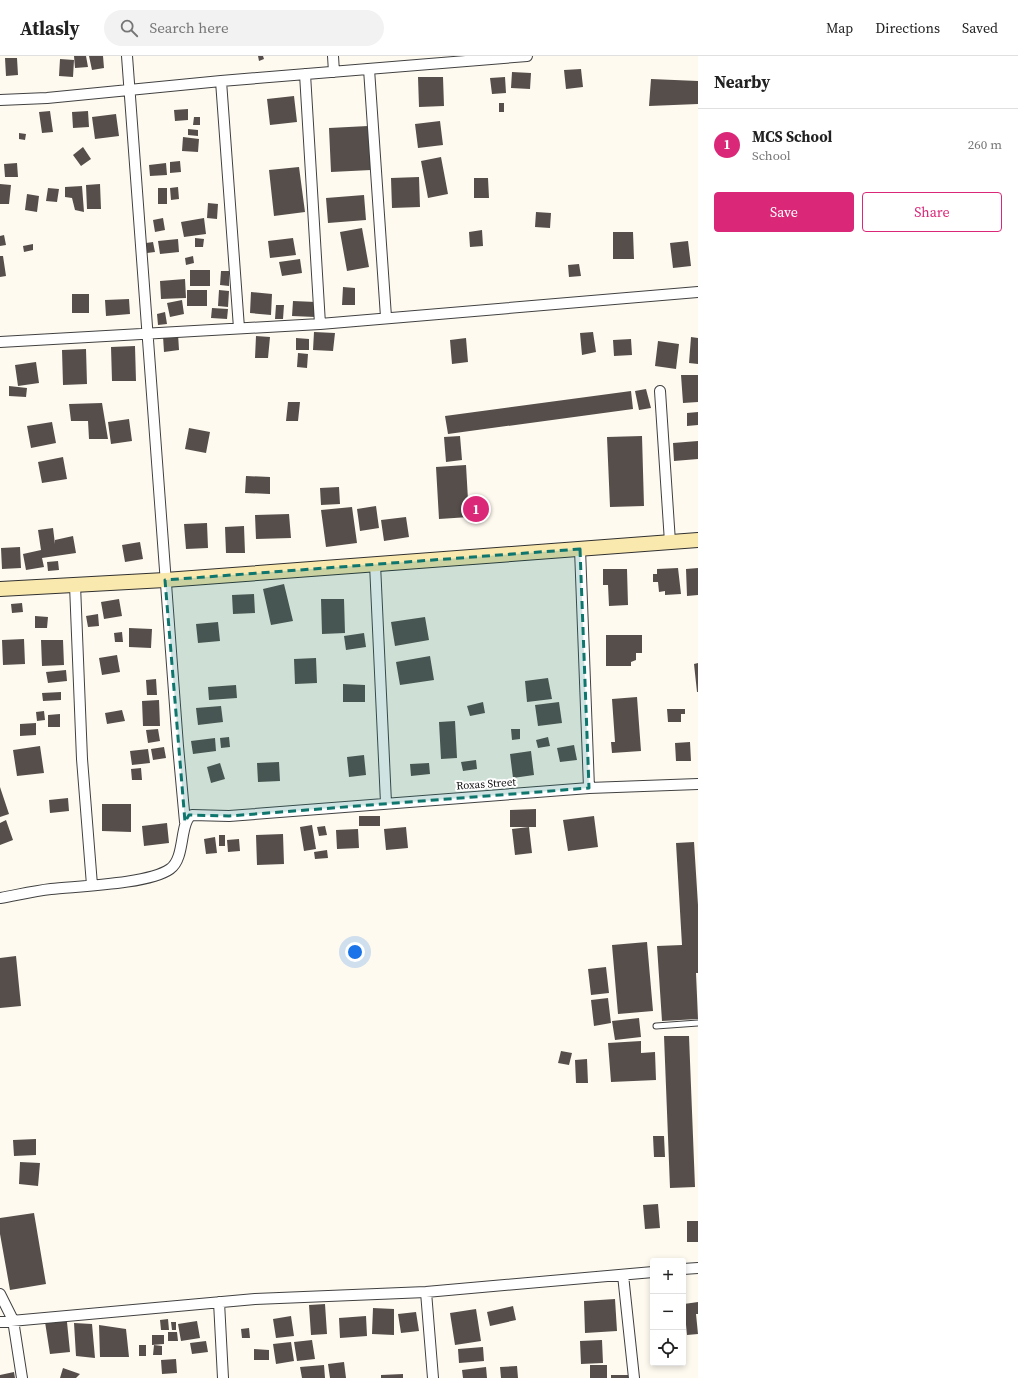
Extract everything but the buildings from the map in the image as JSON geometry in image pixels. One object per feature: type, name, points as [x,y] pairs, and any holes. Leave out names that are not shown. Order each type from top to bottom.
[{"type":"main road","points":[[0,589],[165,580],[698,540]]},
{"type":"street","points":[[0,898],[49,889],[92,885],[156,876],[170,869],[179,855],[185,822],[165,580],[129,90],[128,56]]},
{"type":"street","points":[[333,56],[334,72]]},
{"type":"street","points":[[0,100],[47,98],[221,81],[527,56]]},
{"type":"street","points":[[369,69],[386,317]]},
{"type":"street","points":[[305,74],[320,324]]},
{"type":"street","points":[[221,81],[239,328]]},
{"type":"street","points":[[0,342],[320,324],[386,317],[698,292]]},
{"type":"street","points":[[660,391],[670,542]]},
{"type":"street","points":[[580,549],[589,788]]},
{"type":"street","points":[[375,564],[386,803]]},
{"type":"street","points":[[75,585],[82,759],[92,885]]},
{"type":"street","name":"Roxas Street","points":[[185,822],[192,815],[229,816],[589,788],[698,784]]},
{"type":"street","points":[[686,1269],[698,1268]]},
{"type":"street","points":[[0,1322],[255,1298],[426,1292],[565,1278],[650,1272]]},
{"type":"street","points":[[624,1275],[634,1378]]},
{"type":"street","points":[[426,1292],[433,1378]]},
{"type":"street","points":[[0,1294],[13,1320],[22,1378]]},
{"type":"street","points":[[219,1302],[223,1378]]},
{"type":"lane","points":[[656,1026],[698,1023]]},
{"type":"highlighted area","points":[[580,549],[589,788],[229,816],[189,815],[185,822],[165,580]]},
{"type":"place","name":"MCS School","points":[[476,509]]}]
